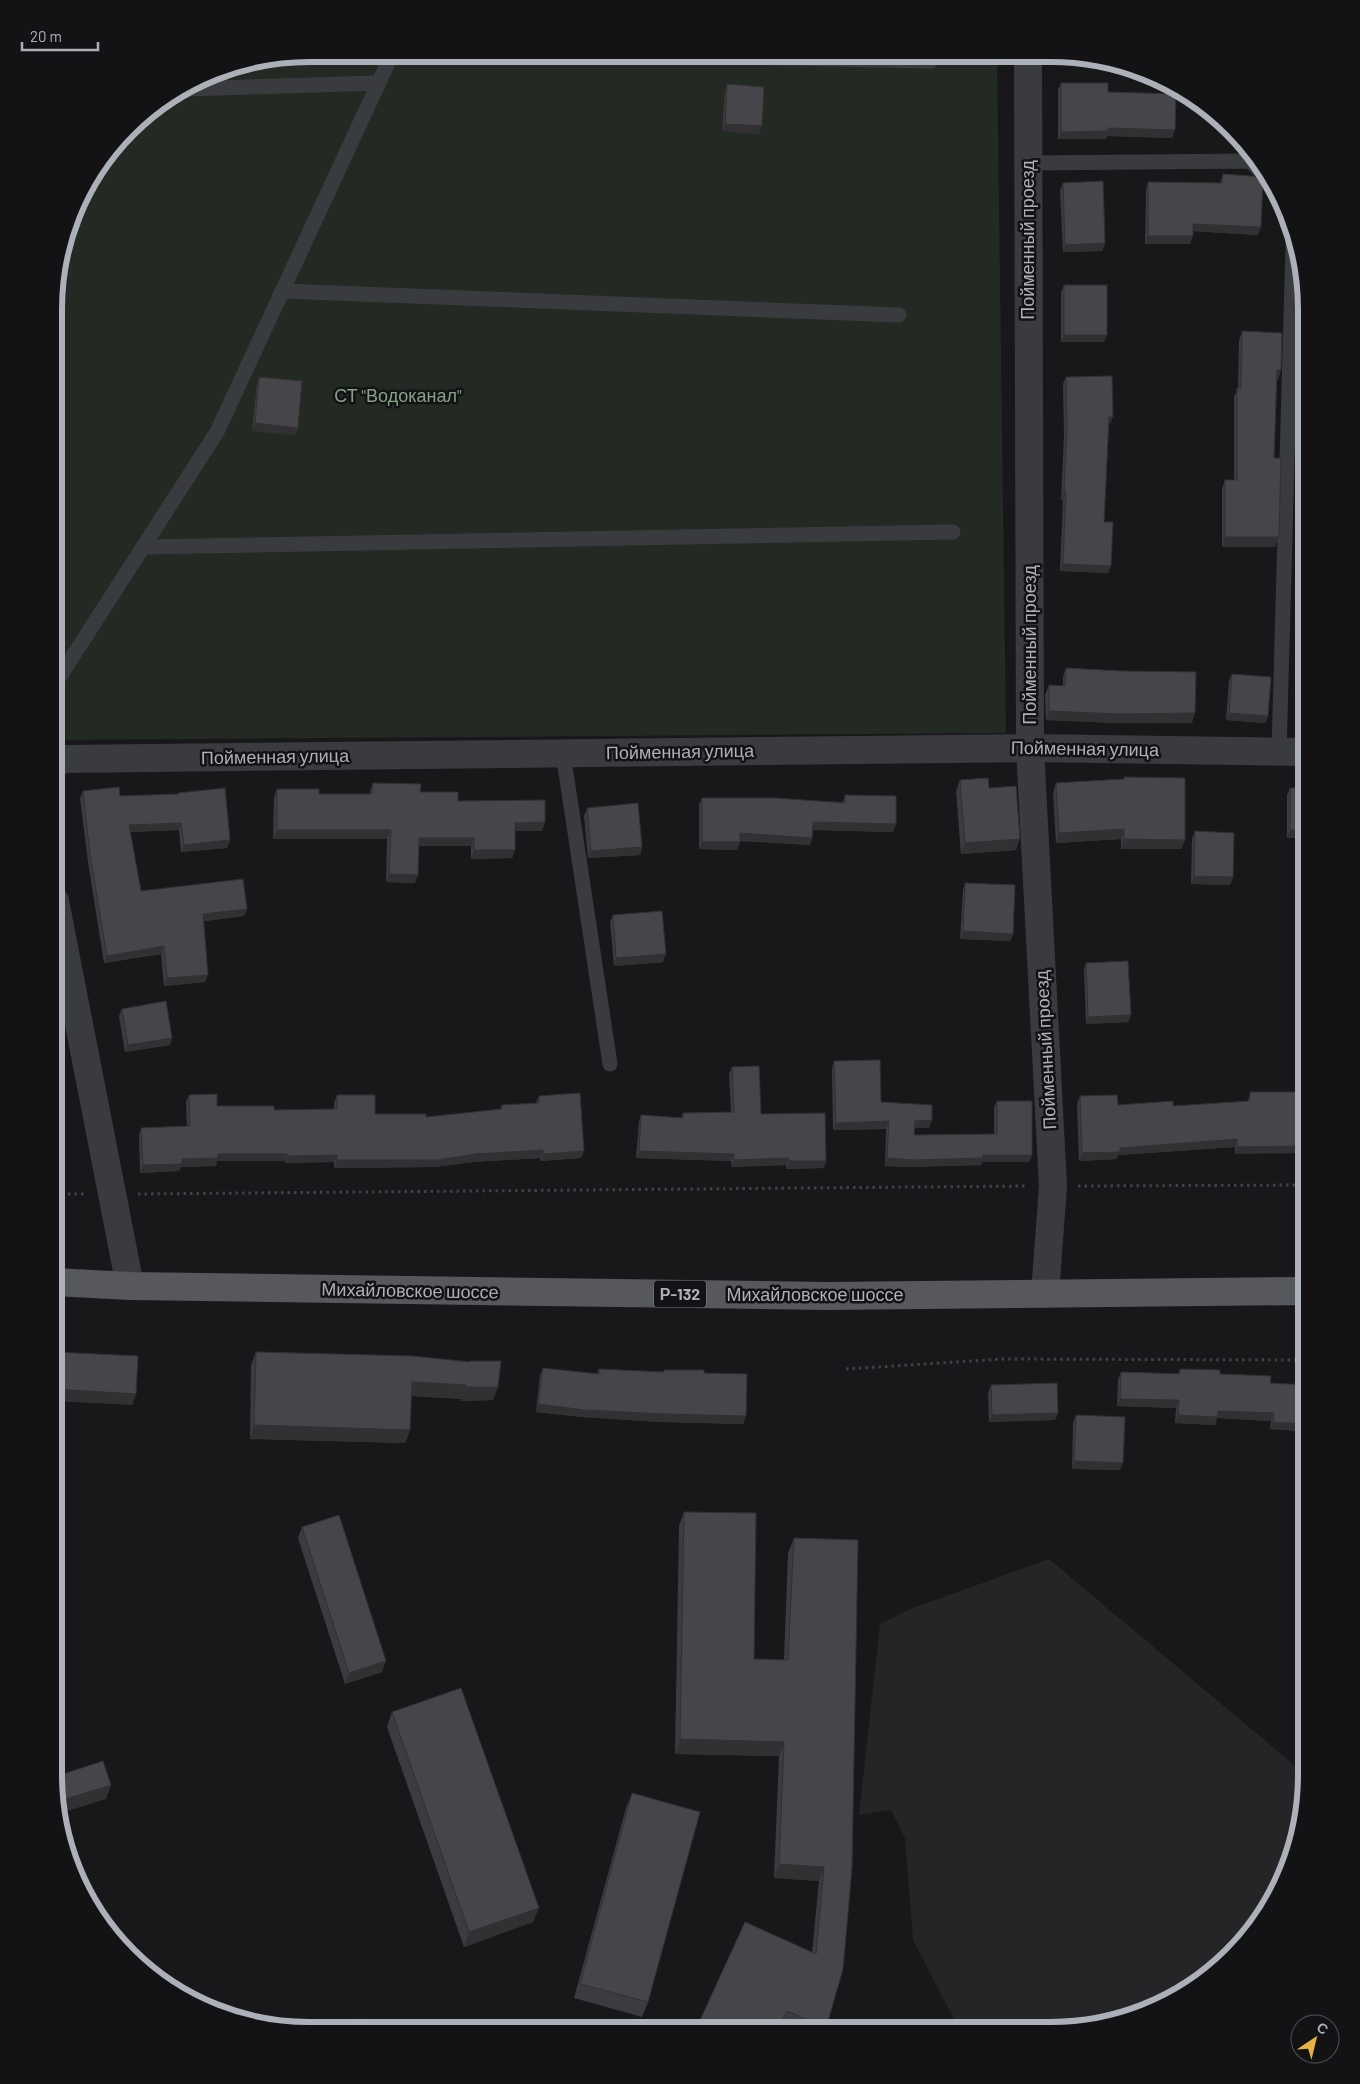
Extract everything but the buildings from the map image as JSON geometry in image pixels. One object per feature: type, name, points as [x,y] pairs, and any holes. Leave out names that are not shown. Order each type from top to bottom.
[{"type":"main road","name":"Михайловское шоссе","points":[[62,1282],[130,1286],[827,1296],[1298,1291]]},
{"type":"street","name":"Пойменный проезд","points":[[1028,62],[1030,748],[1052,1186],[1046,1294]]},
{"type":"street","name":"Пойменная улица","points":[[62,760],[1030,748],[1298,752]]},
{"type":"street","points":[[62,938],[130,1286]]},
{"type":"lane","points":[[62,673],[217,432],[388,62]]},
{"type":"lane","points":[[199,89],[378,83]]},
{"type":"lane","points":[[1028,163],[1248,161]]},
{"type":"lane","points":[[1279,752],[1293,259]]},
{"type":"lane","points":[[282,291],[899,315]]},
{"type":"lane","points":[[143,547],[953,532]]},
{"type":"lane","points":[[563,753],[610,1064]]},
{"type":"path","points":[[62,1194],[1298,1185]]},
{"type":"path","points":[[846,1369],[1004,1359],[1298,1360]]},
{"type":"shaded area","points":[[1049,1559],[1298,1768],[1293,1823],[1279,1869],[1256,1912],[1236,1937],[1213,1960],[1188,1980],[1160,1996],[1145,2003],[1099,2017],[1067,2021],[955,2021],[913,1940],[905,1838],[891,1810],[859,1815],[880,1624],[910,1609]]},
{"type":"green space","name":"СТ \"Водоканал\"","points":[[997,62],[1006,733],[62,740],[63,293],[67,261],[81,215],[104,172],[135,135],[172,104],[215,81],[261,67],[293,63]]}]
